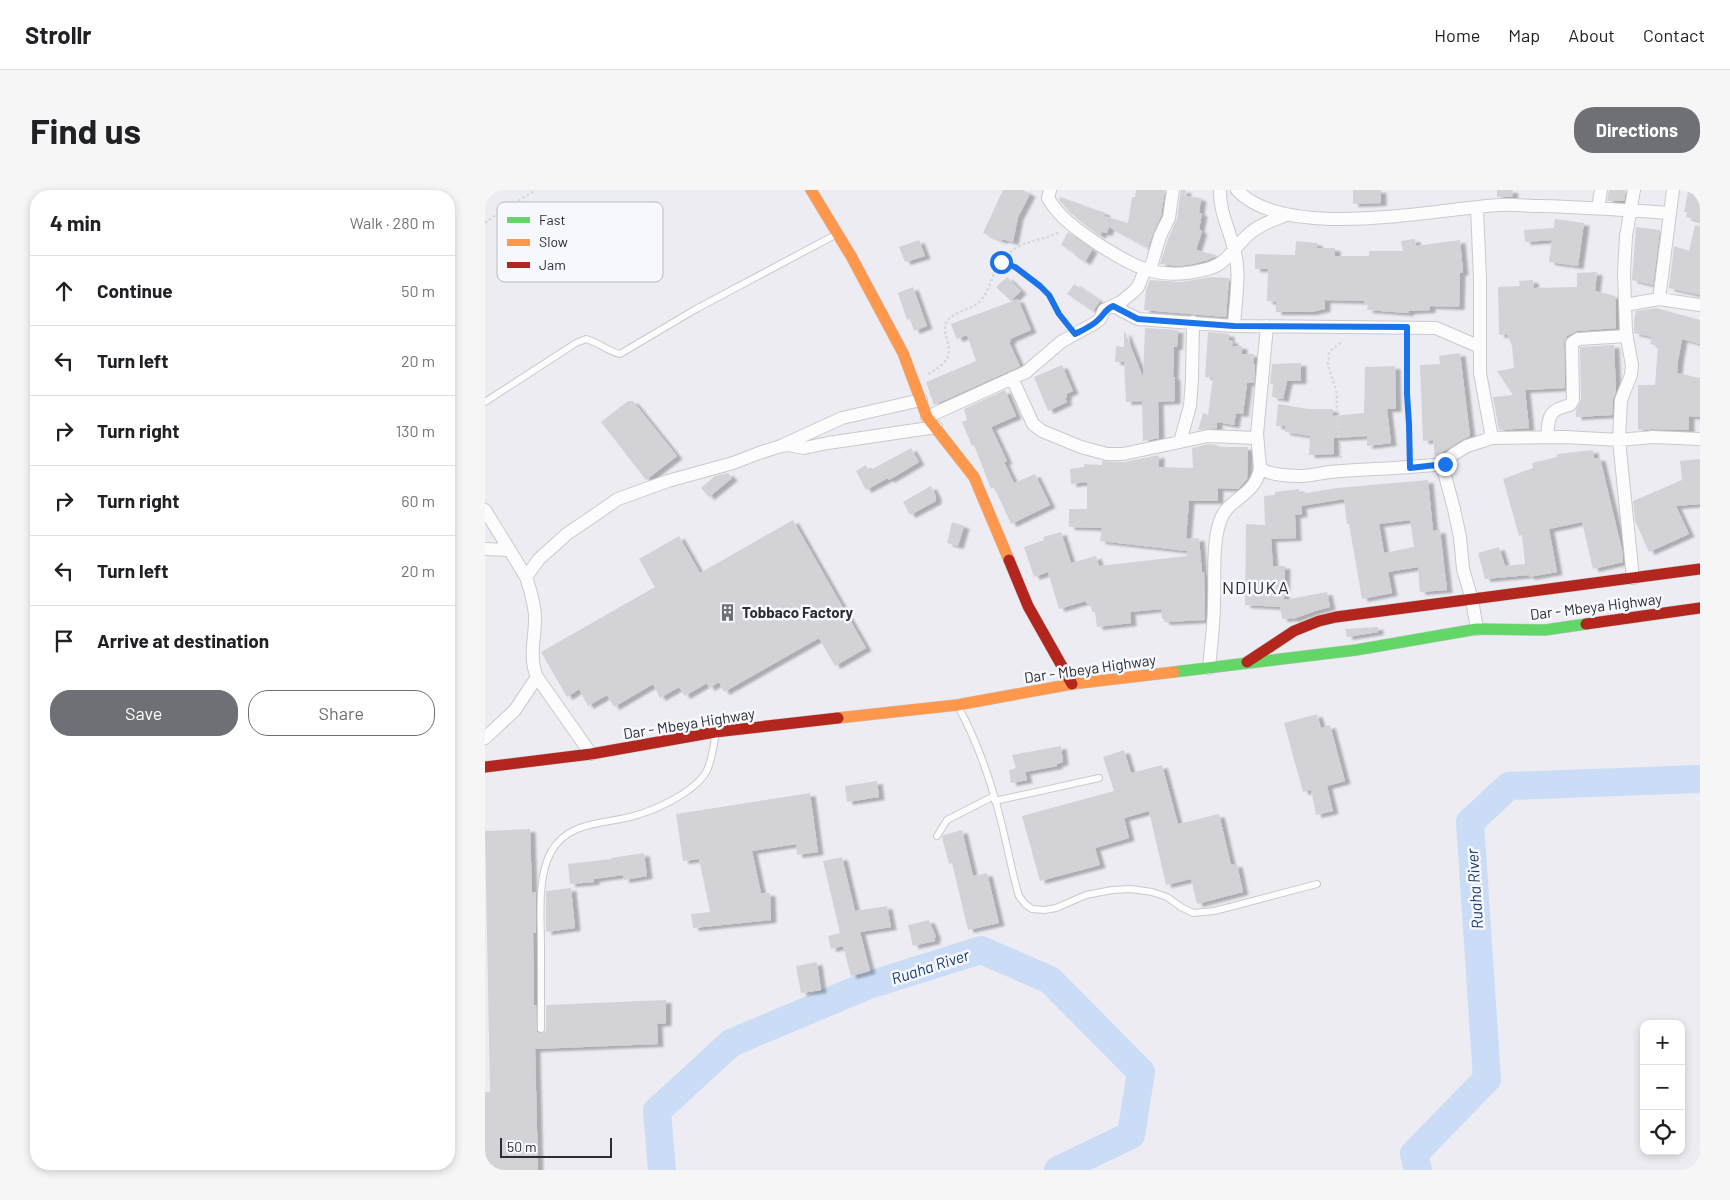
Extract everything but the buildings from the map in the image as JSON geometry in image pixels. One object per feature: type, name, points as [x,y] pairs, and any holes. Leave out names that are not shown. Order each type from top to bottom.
[{"type":"main road","points":[[811,190],[851,256],[903,353],[927,417],[974,477],[1028,606],[1072,684]]},
{"type":"main road","points":[[1244,664],[1294,630],[1319,621],[1489,596],[1700,569]]},
{"type":"main road","name":"Dar - Mbeya Highway","points":[[485,768],[591,754],[715,732],[957,705],[1072,684],[1356,650],[1477,629],[1545,630],[1700,608]]},
{"type":"street","points":[[1050,190],[1048,198],[1050,202],[1072,226],[1129,262],[1164,274],[1179,275],[1207,270],[1219,264],[1250,233],[1286,215]]},
{"type":"street","points":[[927,417],[1034,366],[1050,350],[1100,319],[1104,310],[1128,298],[1138,287],[1148,270],[1160,236],[1169,218],[1173,190]]},
{"type":"street","points":[[1220,190],[1221,210],[1228,227],[1237,265],[1234,326]]},
{"type":"street","points":[[1237,190],[1261,206],[1286,215],[1322,219],[1414,215],[1499,205],[1598,208],[1669,213]]},
{"type":"street","points":[[1598,208],[1601,190]]},
{"type":"street","points":[[1633,578],[1619,440],[1621,400],[1631,375],[1625,304],[1624,253],[1634,190]]},
{"type":"street","points":[[1659,299],[1673,190]]},
{"type":"street","points":[[1477,208],[1481,373],[1492,438]]},
{"type":"street","points":[[1133,292],[1133,303],[1138,319]]},
{"type":"street","points":[[1625,304],[1659,299],[1700,305]]},
{"type":"street","points":[[1113,306],[1138,319],[1234,326],[1436,328],[1480,347]]},
{"type":"street","points":[[1180,442],[1190,406],[1193,322]]},
{"type":"street","points":[[1209,668],[1219,522],[1228,508],[1255,484],[1259,475],[1257,438],[1267,326]]},
{"type":"street","points":[[1547,437],[1551,414],[1558,408],[1570,405],[1573,400],[1572,343],[1578,339],[1627,336]]},
{"type":"street","points":[[1012,378],[1033,424],[1054,437],[1107,454],[1123,454],[1209,436],[1257,438]]},
{"type":"street","points":[[526,577],[539,559],[568,533],[618,499],[668,481],[725,466],[781,446],[842,418],[921,400]]},
{"type":"street","points":[[781,446],[789,445],[804,448],[936,427]]},
{"type":"street","points":[[1477,629],[1472,600],[1463,569],[1460,537],[1443,468],[1447,460],[1454,454],[1467,446],[1492,438],[1547,437],[1619,440],[1653,437],[1700,439]]},
{"type":"street","points":[[1260,467],[1270,474],[1300,476],[1445,464]]},
{"type":"street","points":[[485,510],[526,577],[530,589],[535,614],[533,668],[537,677],[591,754]]},
{"type":"street","points":[[485,550],[509,550]]},
{"type":"street","points":[[485,738],[515,710],[537,677]]},
{"type":"lane","points":[[485,402],[577,343],[587,339],[598,343],[610,352],[620,354],[697,309],[837,234]]},
{"type":"lane","points":[[957,705],[973,735],[994,799],[1019,896],[1032,909],[1056,908],[1086,895],[1112,890],[1131,889],[1167,896],[1193,913],[1230,908],[1317,884]]},
{"type":"lane","points":[[541,1029],[543,882],[551,851],[561,839],[576,828],[599,821],[631,817],[661,806],[688,791],[705,774],[713,751],[715,732]]},
{"type":"lane","points":[[937,836],[947,820],[994,799],[1099,778]]},
{"type":"path","points":[[516,202],[536,190]]},
{"type":"path","points":[[485,223],[497,215]]},
{"type":"path","points":[[913,381],[945,363],[949,355],[946,324],[955,314],[980,301],[1001,262],[1026,242],[1052,236],[1072,226]]},
{"type":"path","points":[[1001,262],[1015,267],[1040,286],[1049,295],[1059,314],[1075,334]]},
{"type":"path","points":[[1342,472],[1337,394],[1328,365],[1329,352],[1361,327]]},
{"type":"path","points":[[1407,327],[1410,468]]},
{"type":"waterway","name":"Ruaha River","points":[[1418,1170],[1414,1154],[1487,1079],[1470,822],[1509,786],[1700,779]]},
{"type":"waterway","name":"Ruaha River","points":[[662,1170],[657,1111],[731,1043],[866,986],[981,950],[1050,980],[1141,1072],[1131,1135],[1058,1170]]},
{"type":"traffic: fast","points":[[1174,672],[1356,650],[1477,629],[1545,630],[1586,624]]},
{"type":"traffic: slow","points":[[811,190],[851,256],[903,353],[927,417],[974,477],[1009,560]]},
{"type":"traffic: slow","points":[[838,718],[957,705],[1072,684],[1174,672]]},
{"type":"traffic: jam","points":[[1009,560],[1028,606],[1072,684]]},
{"type":"traffic: jam","points":[[1247,662],[1294,631],[1319,621],[1336,617],[1700,569]]},
{"type":"traffic: jam","points":[[1586,624],[1700,608]]},
{"type":"traffic: jam","points":[[485,767],[591,754],[715,732],[838,718]]},
{"type":"place","name":"Tobbaco Factory","points":[[728,612]]},
{"type":"district","name":"NDIUKA","points":[[1256,587]]},
{"type":"route","points":[[1001,262],[1015,267],[1040,286],[1049,295],[1059,314],[1075,334],[1100,319],[1104,310],[1113,306],[1138,319],[1234,326],[1407,327],[1410,468],[1445,464]]}]
